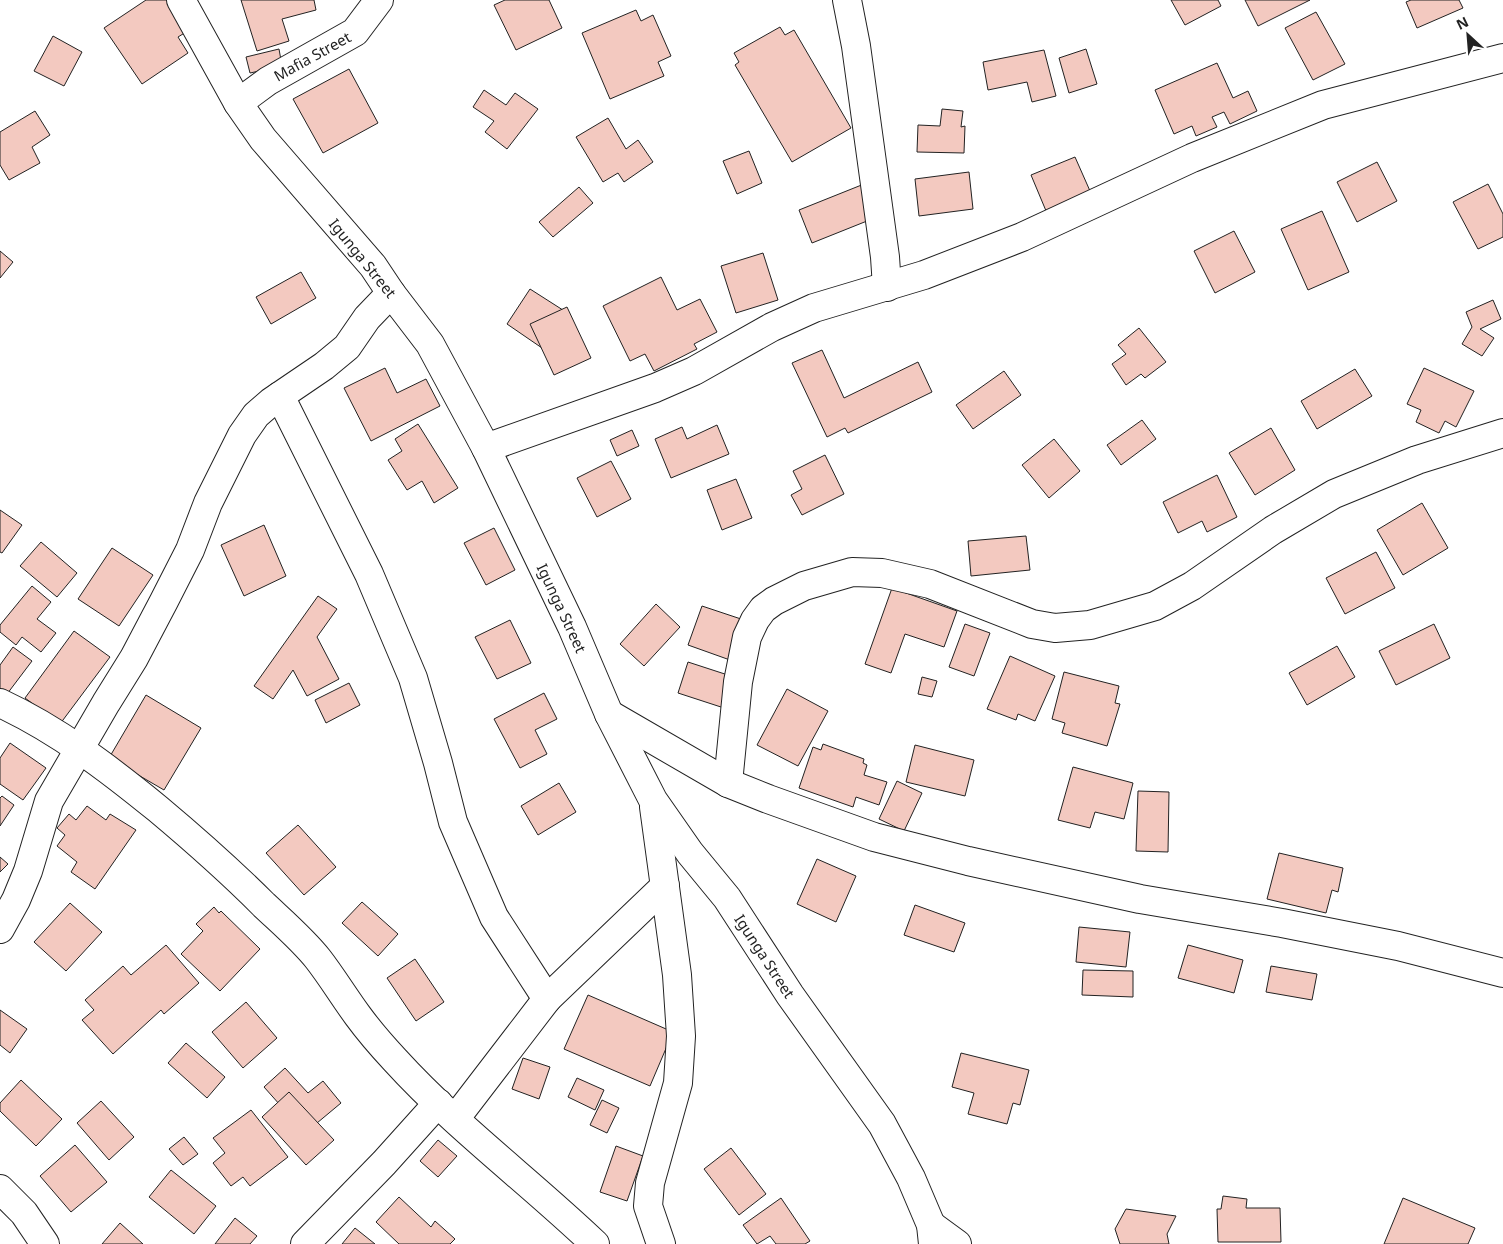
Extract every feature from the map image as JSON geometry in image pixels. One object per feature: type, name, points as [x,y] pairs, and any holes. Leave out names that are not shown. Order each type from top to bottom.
[{"type":"street","name":"Igunga Street","points":[[181,0],[238,103],[263,139],[373,266],[430,344],[486,448],[572,627],[609,714],[654,800],[690,853],[728,898],[790,995],[882,1124],[911,1178],[932,1235],[957,1244]]},
{"type":"street","name":"Mafia Street","points":[[238,103],[268,80],[355,32],[379,0]]},
{"type":"street","points":[[847,0],[856,46],[888,288]]},
{"type":"street","points":[[486,448],[655,388],[694,371],[772,327],[814,308],[924,276],[1022,237],[1192,158],[1323,105],[1503,58]]},
{"type":"street","points":[[0,929],[16,900],[28,871],[49,801],[134,658],[190,550],[208,503],[242,435],[256,415],[340,353],[354,339],[367,318],[391,293]]},
{"type":"street","points":[[280,396],[370,574],[413,678],[453,822],[494,917],[547,998]]},
{"type":"street","points":[[728,783],[738,682],[747,638],[755,620],[764,609],[774,601],[804,586],[852,572],[882,573],[930,584],[1032,624],[1055,628],[1090,625],[1155,606],[1192,586],[1273,530],[1334,494],[1417,460],[1503,433]]},
{"type":"street","points":[[0,703],[26,715],[124,781],[188,834],[243,884],[317,958],[359,1017],[395,1060],[446,1111],[595,1244]]},
{"type":"street","points":[[609,714],[728,783],[874,837],[968,861],[1140,900],[1282,923],[1398,946],[1503,973]]},
{"type":"street","points":[[654,800],[677,975],[681,1036],[678,1083],[650,1183],[648,1206],[661,1244]]},
{"type":"street","points":[[305,1244],[384,1163],[446,1111],[547,998],[665,886]]},
{"type":"street","points":[[0,1189],[24,1214],[45,1244]]},
{"type":"building","points":[[146,0],[173,0],[191,29],[178,37],[188,53],[142,84],[104,28]]},
{"type":"building","points":[[241,0],[314,0],[316,10],[282,19],[289,41],[257,51]]},
{"type":"building","points":[[505,0],[549,0],[562,28],[516,50],[494,5]]},
{"type":"building","points":[[1171,0],[1218,0],[1221,6],[1185,25]]},
{"type":"building","points":[[1245,0],[1310,0],[1258,26]]},
{"type":"building","points":[[1411,0],[1459,0],[1463,8],[1417,28],[1406,2]]},
{"type":"building","points":[[636,10],[641,21],[653,15],[671,56],[658,62],[664,76],[610,99],[582,33]]},
{"type":"building","points":[[1316,12],[1345,64],[1313,80],[1285,28]]},
{"type":"building","points":[[780,27],[785,35],[794,30],[851,128],[792,162],[735,65],[739,62],[734,53]]},
{"type":"building","points":[[53,36],[82,52],[64,86],[34,71]]},
{"type":"building","points":[[279,49],[282,66],[250,73],[246,57]]},
{"type":"building","points":[[1086,49],[1097,84],[1069,93],[1059,58]]},
{"type":"building","points":[[1044,50],[1056,96],[1032,102],[1027,82],[988,90],[983,62]]},
{"type":"building","points":[[1217,63],[1233,98],[1248,91],[1257,111],[1230,124],[1224,112],[1212,117],[1217,127],[1196,136],[1192,126],[1174,134],[1155,90]]},
{"type":"building","points":[[349,69],[378,123],[323,153],[293,99]]},
{"type":"building","points":[[484,90],[506,105],[515,93],[538,109],[507,149],[485,132],[494,121],[473,107]]},
{"type":"building","points":[[942,109],[963,111],[961,127],[965,126],[964,153],[917,152],[918,125],[940,126]]},
{"type":"building","points":[[35,111],[50,135],[32,147],[40,163],[9,180],[0,165],[0,132]]},
{"type":"building","points":[[608,118],[626,149],[638,140],[653,162],[624,182],[618,173],[603,182],[576,137]]},
{"type":"building","points":[[749,151],[762,183],[737,194],[723,161]]},
{"type":"building","points":[[1075,157],[1094,200],[1049,218],[1031,175]]},
{"type":"building","points":[[1377,162],[1397,201],[1357,222],[1337,182]]},
{"type":"building","points":[[969,172],[973,209],[919,216],[915,179]]},
{"type":"building","points":[[864,184],[877,217],[812,243],[799,210]]},
{"type":"building","points":[[1488,184],[1503,214],[1503,237],[1478,249],[1453,202]]},
{"type":"building","points":[[579,187],[593,203],[553,237],[539,222]]},
{"type":"building","points":[[1322,211],[1349,272],[1308,290],[1281,229]]},
{"type":"building","points":[[1234,231],[1255,272],[1215,293],[1194,251]]},
{"type":"building","points":[[0,251],[13,262],[0,278]]},
{"type":"building","points":[[763,253],[778,300],[736,313],[721,266]]},
{"type":"building","points":[[301,272],[316,298],[271,324],[256,297]]},
{"type":"building","points":[[661,277],[677,310],[700,299],[717,332],[694,344],[697,349],[654,371],[645,354],[630,361],[603,306]]},
{"type":"building","points":[[530,289],[566,312],[542,348],[507,324]]},
{"type":"building","points":[[1493,300],[1501,319],[1480,329],[1494,338],[1482,356],[1462,344],[1472,327],[1466,312]]},
{"type":"building","points":[[567,307],[591,358],[554,375],[530,324]]},
{"type":"building","points":[[1139,328],[1166,362],[1145,378],[1141,374],[1126,385],[1112,364],[1126,354],[1118,345]]},
{"type":"building","points":[[822,350],[844,398],[918,362],[932,392],[848,433],[845,428],[827,437],[792,363]]},
{"type":"building","points":[[385,368],[397,393],[426,379],[440,406],[371,441],[344,388]]},
{"type":"building","points":[[1424,368],[1474,391],[1456,427],[1445,421],[1439,433],[1416,422],[1421,410],[1407,404]]},
{"type":"building","points":[[1355,369],[1372,396],[1317,429],[1301,401]]},
{"type":"building","points":[[1004,371],[1021,395],[973,429],[956,405]]},
{"type":"building","points":[[1142,420],[1156,439],[1121,465],[1107,445]]},
{"type":"building","points":[[418,424],[458,488],[434,503],[422,481],[407,490],[388,460],[402,451],[395,439]]},
{"type":"building","points":[[717,425],[729,454],[671,478],[655,439],[682,427],[687,439]]},
{"type":"building","points":[[1271,428],[1295,470],[1255,495],[1229,453]]},
{"type":"building","points":[[632,430],[639,446],[617,456],[610,440]]},
{"type":"building","points":[[1054,439],[1080,471],[1049,498],[1022,465]]},
{"type":"building","points":[[825,455],[844,494],[802,515],[791,495],[802,489],[793,471]]},
{"type":"building","points":[[611,461],[631,499],[597,517],[577,478]]},
{"type":"building","points":[[1217,475],[1237,517],[1207,532],[1202,521],[1178,533],[1163,502]]},
{"type":"building","points":[[736,479],[752,518],[722,530],[707,490]]},
{"type":"building","points":[[1422,503],[1448,548],[1403,575],[1377,530]]},
{"type":"building","points":[[0,510],[22,525],[2,553],[0,552]]},
{"type":"building","points":[[264,525],[286,576],[244,596],[221,545]]},
{"type":"building","points":[[494,528],[515,570],[486,585],[464,543]]},
{"type":"building","points":[[1026,536],[1030,570],[971,576],[968,541]]},
{"type":"building","points":[[41,542],[77,573],[57,597],[20,566]]},
{"type":"building","points":[[112,548],[153,575],[119,626],[78,599]]},
{"type":"building","points":[[1376,552],[1395,588],[1345,614],[1326,578]]},
{"type":"building","points":[[32,586],[51,602],[37,619],[56,633],[41,652],[22,637],[16,645],[0,632],[0,625]]},
{"type":"building","points":[[892,588],[957,611],[944,647],[905,634],[891,673],[865,664]]},
{"type":"building","points":[[318,596],[337,609],[317,637],[339,679],[307,696],[293,670],[273,699],[254,686]]},
{"type":"building","points":[[656,604],[680,627],[644,666],[620,644]]},
{"type":"building","points":[[702,606],[744,620],[730,660],[688,645]]},
{"type":"building","points":[[510,620],[531,663],[497,679],[475,637]]},
{"type":"building","points":[[965,624],[990,633],[974,676],[949,667]]},
{"type":"building","points":[[1434,624],[1450,658],[1396,685],[1379,651]]},
{"type":"building","points":[[74,631],[110,657],[60,724],[25,698]]},
{"type":"building","points":[[1337,646],[1355,677],[1307,705],[1289,673]]},
{"type":"building","points":[[13,647],[32,661],[4,698],[0,695],[0,665]]},
{"type":"building","points":[[1010,656],[1055,676],[1035,721],[1018,714],[1016,720],[987,709]]},
{"type":"building","points":[[688,662],[734,677],[724,708],[678,693]]},
{"type":"building","points":[[1064,672],[1119,686],[1115,703],[1120,704],[1107,746],[1062,733],[1065,723],[1052,719]]},
{"type":"building","points":[[922,677],[937,681],[932,697],[918,694]]},
{"type":"building","points":[[349,683],[360,705],[326,723],[315,700]]},
{"type":"building","points":[[787,689],[828,711],[798,766],[757,745]]},
{"type":"building","points":[[544,693],[557,719],[535,730],[547,754],[520,768],[494,719]]},
{"type":"building","points":[[146,695],[201,728],[164,790],[109,758]]},
{"type":"building","points":[[10,743],[46,768],[23,800],[0,784],[0,758]]},
{"type":"building","points":[[823,744],[864,759],[863,763],[867,765],[864,775],[887,782],[879,805],[856,797],[853,807],[799,788],[813,747],[821,750]]},
{"type":"building","points":[[915,745],[974,760],[965,796],[906,782]]},
{"type":"building","points":[[1073,767],[1133,783],[1124,819],[1095,812],[1090,828],[1058,820]]},
{"type":"building","points":[[897,781],[922,793],[904,831],[879,819]]},
{"type":"building","points":[[559,783],[576,812],[538,835],[521,806]]},
{"type":"building","points":[[1138,791],[1169,792],[1168,852],[1136,851]]},
{"type":"building","points":[[2,796],[14,805],[0,826],[0,798]]},
{"type":"building","points":[[87,806],[106,820],[110,814],[136,830],[95,889],[71,872],[77,862],[57,846],[65,835],[57,828],[69,814],[76,820]]},
{"type":"building","points":[[298,825],[336,867],[304,895],[266,853]]},
{"type":"building","points":[[1279,853],[1343,868],[1338,892],[1332,890],[1326,913],[1267,899]]},
{"type":"building","points":[[0,857],[8,864],[0,872]]},
{"type":"building","points":[[817,859],[856,876],[836,922],[797,904]]},
{"type":"building","points":[[362,902],[398,934],[378,956],[342,923]]},
{"type":"building","points":[[70,903],[102,932],[66,971],[34,942]]},
{"type":"building","points":[[915,905],[965,923],[954,952],[904,935]]},
{"type":"building","points":[[214,907],[219,913],[221,911],[260,949],[220,991],[181,954],[203,931],[196,924]]},
{"type":"building","points":[[1079,927],[1130,932],[1126,967],[1076,962]]},
{"type":"building","points":[[166,945],[199,983],[164,1014],[161,1010],[113,1054],[82,1020],[94,1010],[85,1000],[123,966],[131,975]]},
{"type":"building","points":[[1188,945],[1243,960],[1234,993],[1178,978]]},
{"type":"building","points":[[415,959],[444,1002],[416,1021],[387,978]]},
{"type":"building","points":[[1271,966],[1317,974],[1312,1000],[1266,992]]},
{"type":"building","points":[[1083,970],[1133,971],[1133,997],[1082,995]]},
{"type":"building","points":[[588,995],[673,1032],[650,1086],[564,1049]]},
{"type":"building","points":[[246,1002],[277,1038],[243,1068],[212,1032]]},
{"type":"building","points":[[0,1010],[27,1029],[10,1053],[0,1045]]},
{"type":"building","points":[[186,1043],[225,1077],[207,1098],[168,1063]]},
{"type":"building","points":[[961,1053],[1029,1070],[1020,1105],[1013,1103],[1007,1124],[968,1114],[974,1093],[952,1087]]},
{"type":"building","points":[[523,1058],[550,1067],[539,1099],[512,1089]]},
{"type":"building","points":[[285,1068],[308,1093],[323,1081],[341,1103],[305,1133],[264,1087]]},
{"type":"building","points":[[577,1078],[604,1090],[595,1110],[568,1097]]},
{"type":"building","points":[[21,1080],[62,1119],[36,1146],[0,1111],[0,1103]]},
{"type":"building","points":[[289,1092],[334,1140],[306,1165],[262,1117]]},
{"type":"building","points":[[602,1100],[619,1108],[607,1133],[590,1125]]},
{"type":"building","points":[[101,1101],[134,1137],[109,1160],[77,1123]]},
{"type":"building","points":[[251,1110],[288,1157],[250,1186],[243,1177],[231,1186],[213,1163],[225,1153],[213,1138]]},
{"type":"building","points":[[184,1137],[198,1154],[183,1165],[169,1149]]},
{"type":"building","points":[[438,1140],[457,1156],[438,1177],[420,1161]]},
{"type":"building","points":[[75,1145],[107,1182],[71,1212],[40,1176]]},
{"type":"building","points":[[616,1146],[643,1156],[627,1201],[600,1192]]},
{"type":"building","points":[[731,1148],[766,1194],[739,1215],[704,1169]]},
{"type":"building","points":[[171,1170],[216,1206],[194,1234],[149,1197]]},
{"type":"building","points":[[1223,1196],[1247,1199],[1246,1208],[1280,1208],[1281,1242],[1218,1242],[1217,1209],[1221,1209]]},
{"type":"building","points":[[399,1197],[431,1227],[435,1221],[455,1239],[450,1244],[399,1244],[376,1222]]},
{"type":"building","points":[[781,1198],[810,1241],[805,1244],[776,1244],[770,1236],[757,1244],[743,1225]]},
{"type":"building","points":[[1403,1198],[1475,1228],[1468,1244],[1384,1244]]},
{"type":"building","points":[[1126,1209],[1176,1216],[1167,1234],[1169,1244],[1120,1244],[1115,1229]]},
{"type":"building","points":[[235,1218],[257,1236],[250,1244],[215,1244]]},
{"type":"building","points":[[120,1223],[143,1244],[102,1244]]},
{"type":"building","points":[[355,1228],[375,1244],[342,1244]]}]
